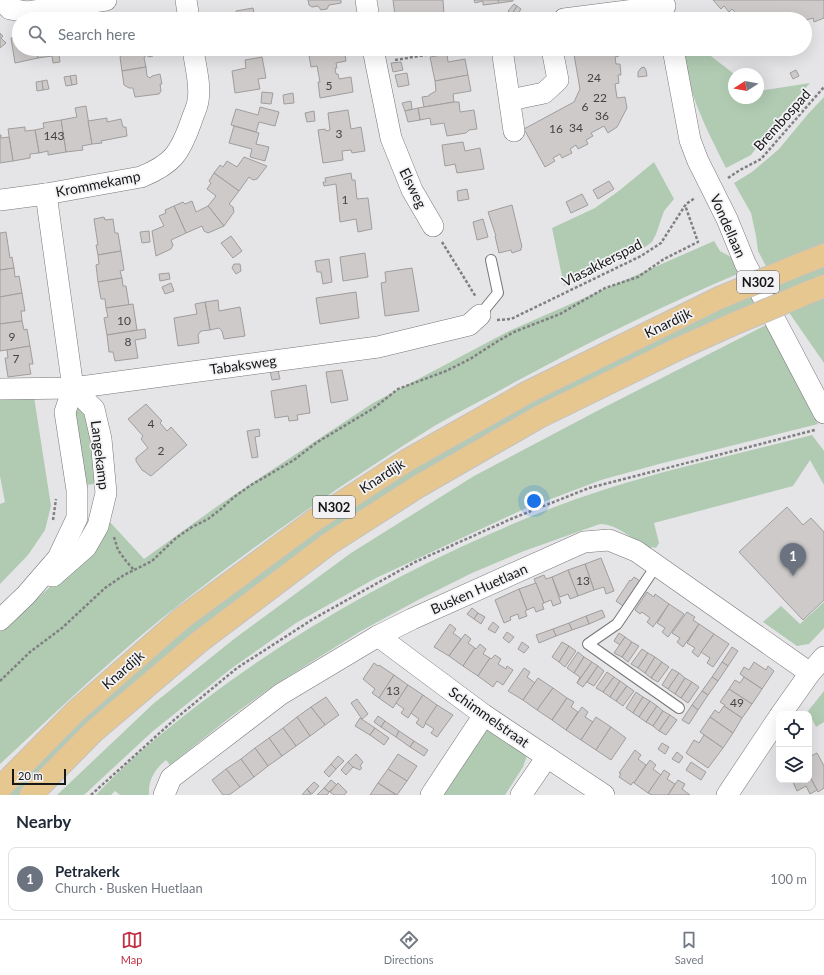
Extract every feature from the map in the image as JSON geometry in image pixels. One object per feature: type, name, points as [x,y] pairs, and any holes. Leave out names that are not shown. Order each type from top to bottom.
[{"type":"main road","name":"Knardijk","points":[[0,788],[77,710],[181,619],[316,519],[406,460],[528,392],[719,298],[824,255]]},
{"type":"main road","name":"Knardijk","points":[[31,795],[94,731],[199,642],[330,543],[419,486],[539,417],[680,348],[815,289]]},
{"type":"street","points":[[1,0],[10,10],[27,12],[106,0]]},
{"type":"street","points":[[186,0],[187,12]]},
{"type":"street","points":[[366,0],[368,12]]},
{"type":"street","points":[[629,12],[666,8]]},
{"type":"street","name":"Krommekamp","points":[[0,200],[46,194],[141,177],[166,165],[175,157],[183,144],[198,102],[194,56]]},
{"type":"street","name":"Elsweg","points":[[374,56],[391,138],[412,190],[433,226]]},
{"type":"street","points":[[503,56],[514,131]]},
{"type":"street","points":[[510,100],[544,93],[558,80],[553,56]]},
{"type":"street","name":"Vondellaan","points":[[674,56],[690,140],[698,161],[727,219],[745,263],[820,421]]},
{"type":"street","name":"Langekamp","points":[[0,620],[26,595],[58,558],[77,518],[77,490],[65,412],[72,388],[46,194]]},
{"type":"street","name":"Tabaksweg","points":[[0,390],[72,388],[378,347],[470,325],[480,315]]},
{"type":"street","name":"Langekamp","points":[[26,595],[56,574],[86,547],[98,526],[106,493],[99,431],[94,409],[72,388]]},
{"type":"street","name":"Busken Huetlaan","points":[[164,795],[170,778],[281,694],[378,636],[412,619],[584,542],[609,540],[636,551],[810,673]]},
{"type":"street","name":"Schimmelstraat","points":[[378,636],[484,715],[604,795]]},
{"type":"street","points":[[783,711],[810,673],[824,657]]},
{"type":"street","points":[[431,795],[484,715]]},
{"type":"street","points":[[727,795],[776,722]]},
{"type":"street","points":[[521,795],[547,757]]},
{"type":"lane","points":[[480,315],[498,293],[491,260]]},
{"type":"lane","points":[[656,566],[617,624],[588,644],[679,708]]},
{"type":"path","name":"Brembospad","points":[[712,189],[740,170],[761,159],[824,87]]},
{"type":"path","name":"Vlasakkerspad","points":[[480,315],[494,320],[511,319],[641,256],[661,243],[685,205],[712,189]]},
{"type":"path","points":[[0,681],[30,652],[62,628],[105,588],[152,561],[176,538],[192,527],[208,519],[251,485],[294,460],[322,439],[369,412],[398,389],[446,371],[470,359],[514,332],[560,314],[605,288],[638,277],[664,259],[698,242],[685,205]]},
{"type":"path","points":[[433,226],[477,298],[480,315]]},
{"type":"path","points":[[90,795],[174,720],[237,668],[313,619],[416,562],[511,519],[590,488],[820,421]]},
{"type":"path","points":[[51,525],[57,495]]},
{"type":"path","points":[[100,516],[111,526],[118,550],[134,570]]},
{"type":"green space","points":[[682,56],[711,56],[728,69],[728,104],[764,104],[764,90],[810,83],[779,118],[751,155],[726,168],[699,111]]},
{"type":"green space","points":[[824,97],[824,243],[767,268],[758,251],[751,213],[734,183],[752,172],[779,149]]},
{"type":"green space","points":[[654,162],[674,199],[664,211],[652,242],[641,250],[564,286],[552,228],[595,208]]},
{"type":"green space","points":[[714,241],[720,251],[731,257],[742,272],[655,311],[543,367],[436,425],[373,466],[279,529],[164,616],[93,678],[0,764],[0,631],[85,556],[108,520],[144,559],[219,505],[373,403],[509,331]]},
{"type":"green space","points":[[824,264],[824,276],[532,410],[90,724],[20,795],[4,795],[85,712],[189,623],[323,524],[416,465],[532,398],[690,321]]},
{"type":"green space","points":[[824,297],[824,363],[788,311]]},
{"type":"green space","points":[[766,325],[818,424],[601,480],[522,510],[376,578],[296,623],[232,668],[153,731],[84,795],[57,795],[153,704],[234,639],[351,553],[474,476],[595,412]]},
{"type":"green space","points":[[85,392],[100,484],[81,485],[74,395]]},
{"type":"green space","points":[[34,397],[51,506],[45,530],[28,555],[0,584],[0,504],[5,502],[0,476],[0,399]]},
{"type":"green space","points":[[812,435],[824,451],[824,485],[810,460],[793,486],[654,523],[659,543],[656,548],[652,547],[649,551],[620,530],[600,524],[524,551],[472,573],[361,631],[273,686],[233,715],[170,765],[166,760],[153,775],[149,795],[120,795],[115,791],[111,795],[96,795],[158,736],[257,662],[355,601],[422,565],[519,521],[589,495],[655,475]]},
{"type":"green space","points":[[824,602],[824,628],[809,644],[797,646],[763,622],[781,606],[800,624]]},
{"type":"green space","points":[[824,691],[824,722],[816,727],[812,719],[812,711],[808,711]]},
{"type":"green space","points":[[486,728],[528,753],[523,767],[505,795],[444,795]]},
{"type":"building","points":[[308,0],[341,0],[341,3],[329,5],[327,9],[321,10],[318,6],[312,7],[309,5]]},
{"type":"building","points":[[393,0],[443,0],[444,12],[394,12]]},
{"type":"building","points":[[474,0],[498,0],[499,3],[483,5],[483,1],[475,3]]},
{"type":"building","points":[[498,0],[513,0],[513,1],[499,3]]},
{"type":"building","points":[[713,0],[824,0],[824,18],[814,22],[812,18],[812,12],[735,12],[732,9],[729,12],[724,6],[721,9]]},
{"type":"building","points":[[514,4],[517,6],[513,12],[508,11]]},
{"type":"building","points":[[517,6],[521,9],[519,12],[513,12]]},
{"type":"building","points":[[253,8],[254,12],[236,12]]},
{"type":"building","points":[[0,33],[3,36],[1,38],[6,43],[0,48]]},
{"type":"building","points":[[14,56],[38,56],[38,58],[15,63]]},
{"type":"building","points":[[38,56],[52,56],[38,58]]},
{"type":"building","points":[[52,56],[59,56],[60,62],[53,63]]},
{"type":"building","points":[[145,56],[144,58],[146,67],[122,71],[120,57]]},
{"type":"building","points":[[309,56],[345,56],[346,61],[336,63],[336,74],[338,74],[339,79],[351,77],[353,92],[320,98],[318,82],[320,82],[317,66],[311,67]]},
{"type":"building","points":[[447,56],[448,62],[465,59],[468,75],[435,81],[430,57]]},
{"type":"building","points":[[574,56],[619,56],[615,57],[616,64],[620,64],[621,75],[618,75],[619,83],[615,84],[617,98],[625,97],[627,108],[617,127],[608,133],[604,126],[591,133],[593,136],[586,140],[588,144],[578,149],[576,145],[570,149],[572,153],[562,158],[560,154],[553,158],[555,161],[545,167],[524,129],[574,102],[580,89]]},
{"type":"building","points":[[262,57],[266,78],[258,79],[260,89],[235,93],[232,71],[246,68],[245,60]]},
{"type":"building","points":[[401,62],[403,70],[393,72],[391,63]]},
{"type":"building","points":[[146,67],[147,76],[150,78],[160,74],[162,84],[160,84],[161,91],[159,94],[135,97],[133,88],[129,88],[124,85],[122,71]]},
{"type":"building","points":[[644,67],[647,76],[638,77],[638,72]]},
{"type":"building","points":[[796,70],[799,76],[793,79],[790,73]]},
{"type":"building","points":[[407,73],[409,85],[398,87],[395,75]]},
{"type":"building","points":[[76,75],[77,84],[72,85],[70,76]]},
{"type":"building","points":[[468,75],[471,91],[453,94],[454,102],[424,107],[422,97],[429,96],[436,91],[435,81]]},
{"type":"building","points":[[70,76],[72,85],[66,86],[64,77]]},
{"type":"building","points":[[47,80],[49,89],[43,90],[42,81]]},
{"type":"building","points":[[42,81],[43,90],[37,91],[36,82]]},
{"type":"building","points":[[262,92],[273,93],[271,104],[261,103]]},
{"type":"building","points":[[293,93],[294,103],[284,104],[283,95]]},
{"type":"building","points":[[411,101],[412,109],[405,111],[402,103]]},
{"type":"building","points":[[459,102],[460,112],[474,110],[477,129],[469,130],[466,133],[447,136],[444,123],[431,125],[430,118],[420,120],[418,108]]},
{"type":"building","points":[[86,106],[92,144],[82,146],[83,150],[66,152],[61,120],[77,117],[75,108]]},
{"type":"building","points":[[260,107],[279,112],[275,126],[259,122],[256,132],[231,125],[236,109],[258,115]]},
{"type":"building","points":[[418,108],[420,120],[408,122],[405,111]]},
{"type":"building","points":[[348,110],[351,129],[361,127],[365,151],[352,153],[351,150],[342,151],[343,160],[323,163],[318,130],[330,130],[328,113]]},
{"type":"building","points":[[314,111],[315,121],[307,122],[305,113]]},
{"type":"building","points":[[107,118],[107,122],[121,119],[123,127],[126,127],[127,136],[101,141],[102,143],[92,144],[88,121]]},
{"type":"building","points":[[61,120],[66,152],[48,155],[48,151],[39,153],[35,130],[44,128],[43,123]]},
{"type":"building","points":[[234,126],[259,133],[256,144],[269,147],[265,161],[250,157],[252,149],[229,143]]},
{"type":"building","points":[[25,127],[25,131],[35,130],[39,153],[30,154],[30,158],[13,161],[8,129]]},
{"type":"building","points":[[0,135],[1,138],[9,137],[13,161],[0,163]]},
{"type":"building","points":[[463,142],[465,151],[480,148],[484,169],[457,173],[455,164],[445,166],[442,145]]},
{"type":"building","points":[[244,157],[267,166],[257,179],[253,180],[249,177],[239,191],[214,173],[220,165],[223,167],[227,161],[237,167]]},
{"type":"building","points":[[214,173],[239,191],[229,204],[233,207],[234,212],[224,226],[208,206],[216,196],[207,189],[211,183],[209,181]]},
{"type":"building","points":[[351,173],[352,180],[355,180],[357,199],[368,198],[372,229],[358,232],[356,219],[340,222],[336,184],[324,186],[323,182],[326,182],[325,178]]},
{"type":"building","points":[[609,181],[614,189],[598,199],[593,190]]},
{"type":"building","points":[[467,189],[469,199],[458,201],[457,191]]},
{"type":"building","points":[[582,194],[588,205],[571,213],[566,202]]},
{"type":"building","points":[[192,201],[196,212],[208,206],[224,226],[208,233],[204,231],[202,226],[186,233],[174,206],[183,202],[185,204]]},
{"type":"building","points":[[512,205],[522,247],[521,250],[512,253],[511,250],[499,253],[496,236],[488,212]]},
{"type":"building","points":[[174,206],[186,233],[171,240],[173,245],[171,249],[156,256],[152,231],[164,226],[159,216],[166,213],[165,210]]},
{"type":"building","points":[[104,217],[105,220],[113,219],[115,233],[118,233],[121,251],[98,255],[94,219]]},
{"type":"building","points":[[483,219],[488,237],[477,240],[473,222]]},
{"type":"building","points":[[149,231],[150,242],[142,243],[140,232]]},
{"type":"building","points":[[6,232],[10,258],[12,257],[14,268],[0,270],[0,233]]},
{"type":"building","points":[[231,236],[242,251],[233,258],[221,243]]},
{"type":"building","points":[[121,251],[124,270],[120,271],[122,278],[98,282],[96,265],[99,264],[98,255]]},
{"type":"building","points":[[365,253],[368,277],[343,281],[340,257]]},
{"type":"building","points":[[329,259],[332,282],[323,284],[321,272],[317,272],[315,261]]},
{"type":"building","points":[[234,264],[240,264],[241,271],[236,274],[232,268]]},
{"type":"building","points":[[14,268],[15,277],[19,276],[22,293],[0,297],[0,270]]},
{"type":"building","points":[[412,268],[419,311],[385,316],[381,283],[386,282],[385,272]]},
{"type":"building","points":[[169,273],[170,279],[160,281],[159,274]]},
{"type":"building","points":[[122,278],[123,286],[126,286],[129,305],[106,308],[105,299],[101,299],[98,282]]},
{"type":"building","points":[[171,283],[174,291],[165,294],[162,287]]},
{"type":"building","points":[[356,292],[359,318],[320,324],[316,298]]},
{"type":"building","points":[[22,293],[25,311],[21,311],[22,321],[0,324],[0,297]]},
{"type":"building","points":[[218,300],[219,311],[240,307],[245,336],[224,339],[222,331],[219,328],[210,330],[205,302]]},
{"type":"building","points":[[205,302],[210,330],[201,331],[198,335],[199,343],[178,346],[174,318],[197,314],[195,304]]},
{"type":"building","points":[[133,304],[137,330],[107,335],[104,318],[108,317],[106,308]]},
{"type":"building","points":[[22,321],[24,330],[27,329],[30,346],[0,351],[0,324]]},
{"type":"building","points":[[145,329],[146,338],[135,340],[138,358],[115,361],[113,352],[109,352],[107,335]]},
{"type":"building","points":[[30,346],[33,364],[29,364],[31,374],[8,377],[5,358],[8,358],[7,350]]},
{"type":"building","points":[[278,370],[280,379],[272,380],[270,371]]},
{"type":"building","points":[[342,370],[348,400],[331,403],[326,372]]},
{"type":"building","points":[[306,385],[310,413],[297,415],[298,420],[289,421],[288,416],[275,418],[271,391]]},
{"type":"building","points":[[146,404],[162,421],[160,423],[167,431],[171,427],[187,445],[151,476],[142,470],[136,461],[136,458],[148,448],[141,439],[143,436],[128,419]]},
{"type":"building","points":[[259,429],[260,436],[255,437],[258,457],[252,458],[247,431]]},
{"type":"building","points":[[787,507],[803,525],[811,518],[824,532],[824,600],[803,620],[739,552]]},
{"type":"building","points":[[601,558],[614,591],[606,594],[604,587],[594,590],[585,564]]},
{"type":"building","points":[[585,564],[594,590],[578,596],[568,570]]},
{"type":"building","points":[[568,570],[578,596],[570,599],[568,594],[560,597],[552,577]]},
{"type":"building","points":[[544,575],[546,579],[552,577],[561,603],[553,606],[551,600],[544,603],[534,579]]},
{"type":"building","points":[[634,577],[640,581],[623,606],[616,601],[630,580],[631,581]]},
{"type":"building","points":[[536,583],[544,603],[542,604],[544,609],[536,612],[534,607],[527,610],[519,589]]},
{"type":"building","points":[[519,589],[527,610],[525,611],[527,616],[519,619],[518,614],[510,617],[511,620],[504,623],[495,600]]},
{"type":"building","points":[[647,592],[654,597],[655,594],[669,604],[653,627],[647,622],[650,618],[642,612],[640,614],[635,610]]},
{"type":"building","points":[[669,604],[684,614],[668,637],[662,632],[665,628],[657,623]]},
{"type":"building","points":[[472,608],[478,613],[474,619],[467,614]]},
{"type":"building","points":[[602,610],[605,617],[589,624],[586,616]]},
{"type":"building","points":[[687,612],[695,617],[693,620],[699,624],[683,647],[677,642],[680,638],[672,633]]},
{"type":"building","points":[[478,613],[485,617],[481,624],[474,619]]},
{"type":"building","points":[[586,616],[589,624],[572,630],[569,623]]},
{"type":"building","points":[[493,622],[499,627],[495,633],[488,629]]},
{"type":"building","points":[[569,623],[572,630],[556,636],[553,629]]},
{"type":"building","points":[[450,624],[456,629],[453,633],[461,639],[449,656],[434,647]]},
{"type":"building","points":[[699,624],[714,634],[698,657],[692,652],[695,648],[687,643]]},
{"type":"building","points":[[553,629],[556,636],[539,643],[536,635]]},
{"type":"building","points":[[507,632],[514,637],[509,643],[503,638]]},
{"type":"building","points":[[619,633],[625,637],[620,645],[614,641]]},
{"type":"building","points":[[465,634],[471,639],[468,643],[475,648],[463,666],[449,656]]},
{"type":"building","points":[[714,634],[729,644],[713,667],[707,663],[710,658],[701,652]]},
{"type":"building","points":[[625,637],[632,642],[622,657],[614,653]]},
{"type":"building","points":[[522,642],[529,647],[524,653],[518,649]]},
{"type":"building","points":[[562,642],[569,646],[559,662],[552,657]]},
{"type":"building","points":[[632,642],[639,646],[628,662],[622,657]]},
{"type":"building","points":[[480,644],[486,649],[483,654],[490,658],[478,676],[463,666],[475,648],[476,649]]},
{"type":"building","points":[[569,646],[576,651],[565,667],[559,662]]},
{"type":"building","points":[[732,647],[738,651],[728,666],[722,662]]},
{"type":"building","points":[[642,649],[648,653],[638,668],[631,664]]},
{"type":"building","points":[[578,652],[584,657],[574,673],[567,668]]},
{"type":"building","points":[[648,653],[655,657],[645,673],[638,668]]},
{"type":"building","points":[[495,655],[501,659],[498,664],[506,669],[507,666],[513,670],[503,685],[497,681],[493,687],[478,676],[490,658],[491,659]]},
{"type":"building","points":[[584,657],[592,662],[577,683],[580,677],[574,673]]},
{"type":"building","points":[[655,657],[662,662],[651,678],[645,673]]},
{"type":"building","points":[[592,662],[598,666],[583,687],[577,683]]},
{"type":"building","points":[[662,662],[669,667],[658,682],[651,678]]},
{"type":"building","points":[[722,662],[728,666],[718,681],[712,677]]},
{"type":"building","points":[[754,662],[766,670],[768,666],[774,671],[762,689],[740,674],[744,667],[749,670]]},
{"type":"building","points":[[374,663],[394,675],[379,698],[372,693],[375,689],[363,679]]},
{"type":"building","points":[[598,666],[604,671],[594,686],[587,682]]},
{"type":"building","points":[[524,668],[530,672],[527,677],[535,683],[523,700],[508,691]]},
{"type":"building","points":[[672,669],[679,673],[668,689],[662,685]]},
{"type":"building","points":[[607,672],[614,677],[603,692],[596,688]]},
{"type":"building","points":[[679,673],[685,678],[675,694],[668,689]]},
{"type":"building","points":[[394,675],[408,685],[393,708],[379,698]]},
{"type":"building","points":[[614,677],[620,681],[610,697],[603,692]]},
{"type":"building","points":[[712,677],[718,681],[708,695],[702,691]]},
{"type":"building","points":[[744,677],[762,689],[752,704],[729,689],[735,680],[740,683]]},
{"type":"building","points":[[538,678],[553,688],[537,710],[523,700]]},
{"type":"building","points":[[685,678],[692,682],[681,698],[675,694]]},
{"type":"building","points":[[620,681],[627,686],[616,701],[610,697]]},
{"type":"building","points":[[692,682],[699,687],[688,703],[681,698]]},
{"type":"building","points":[[408,685],[423,695],[408,718],[401,713],[404,709],[396,703]]},
{"type":"building","points":[[627,686],[634,691],[623,706],[616,701]]},
{"type":"building","points":[[553,688],[567,698],[552,720],[537,710]]},
{"type":"building","points":[[729,689],[752,704],[742,718],[720,702]]},
{"type":"building","points":[[702,691],[708,695],[698,710],[692,705]]},
{"type":"building","points":[[636,692],[643,697],[633,713],[626,708]]},
{"type":"building","points":[[423,695],[437,705],[423,728],[416,723],[419,719],[411,713]]},
{"type":"building","points":[[326,697],[339,715],[325,725],[311,707]]},
{"type":"building","points":[[643,697],[650,701],[639,717],[633,713]]},
{"type":"building","points":[[567,698],[574,702],[571,707],[578,712],[566,730],[552,720]]},
{"type":"building","points":[[357,699],[368,714],[362,719],[351,703]]},
{"type":"building","points":[[650,701],[657,706],[646,722],[639,717]]},
{"type":"building","points":[[437,705],[453,715],[437,737],[431,733],[434,729],[425,723]]},
{"type":"building","points":[[692,705],[698,710],[689,724],[682,720]]},
{"type":"building","points":[[657,706],[663,711],[653,726],[646,722]]},
{"type":"building","points":[[724,706],[742,718],[733,733],[710,717],[715,710],[719,713]]},
{"type":"building","points":[[311,707],[325,725],[310,736],[297,717]]},
{"type":"building","points":[[582,707],[588,712],[585,717],[593,722],[581,740],[566,730]]},
{"type":"building","points":[[663,711],[670,715],[659,731],[653,726]]},
{"type":"building","points":[[670,715],[677,720],[666,735],[659,731]]},
{"type":"building","points":[[378,716],[385,721],[381,727],[374,722]]},
{"type":"building","points":[[297,717],[310,736],[296,746],[283,728]]},
{"type":"building","points":[[596,717],[611,727],[596,750],[581,740]]},
{"type":"building","points":[[710,717],[733,733],[723,748],[700,732]]},
{"type":"building","points":[[360,718],[375,728],[370,735],[355,726]]},
{"type":"building","points":[[385,721],[399,731],[396,737],[381,727]]},
{"type":"building","points":[[611,727],[626,738],[611,760],[596,750]]},
{"type":"building","points":[[283,728],[296,746],[282,756],[269,738]]},
{"type":"building","points":[[375,728],[389,738],[384,745],[370,735]]},
{"type":"building","points":[[399,731],[414,741],[410,747],[396,737]]},
{"type":"building","points":[[704,735],[723,748],[708,768],[686,753],[694,740],[699,743]]},
{"type":"building","points":[[269,738],[282,756],[268,766],[255,748]]},
{"type":"building","points":[[414,741],[428,750],[424,756],[410,747]]},
{"type":"building","points":[[662,743],[669,747],[665,754],[658,749]]},
{"type":"building","points":[[255,748],[268,766],[254,777],[241,759]]},
{"type":"building","points":[[635,750],[641,755],[638,759],[646,765],[631,785],[619,777],[621,774],[619,773]]},
{"type":"building","points":[[677,752],[683,757],[679,763],[672,759]]},
{"type":"building","points":[[817,753],[824,766],[824,788],[818,792],[812,781],[812,756]]},
{"type":"building","points":[[356,754],[363,762],[360,766],[362,768],[360,770],[353,767],[348,762]]},
{"type":"building","points":[[398,754],[417,766],[407,781],[388,769]]},
{"type":"building","points":[[338,756],[344,761],[336,769],[331,764]]},
{"type":"building","points":[[241,759],[254,777],[240,787],[226,769]]},
{"type":"building","points":[[650,760],[656,765],[653,769],[661,775],[648,793],[634,783]]},
{"type":"building","points":[[348,762],[353,767],[346,775],[341,770]]},
{"type":"building","points":[[691,762],[706,772],[701,780],[686,770]]},
{"type":"building","points":[[331,764],[336,769],[329,777],[324,772]]},
{"type":"building","points":[[226,769],[240,787],[229,795],[223,795],[212,780]]},
{"type":"building","points":[[388,769],[407,781],[397,795],[378,783]]},
{"type":"building","points":[[664,770],[670,774],[667,779],[675,784],[668,795],[652,795],[648,793]]},
{"type":"building","points":[[331,780],[337,785],[329,792],[324,788]]},
{"type":"building","points":[[678,780],[685,784],[682,789],[690,795],[668,795]]},
{"type":"building","points":[[812,781],[817,790],[810,794],[806,786],[797,791],[793,783],[812,783]]},
{"type":"building","points":[[314,782],[319,786],[312,794],[307,789]]},
{"type":"building","points":[[338,783],[347,792],[344,795],[334,795],[330,792]]},
{"type":"building","points":[[378,783],[396,795],[370,795]]},
{"type":"building","points":[[324,788],[329,792],[327,795],[317,795]]},
{"type":"building","points":[[307,789],[311,795],[302,795]]},
{"type":"place","name":"Petrakerk","points":[[793,576]]}]
